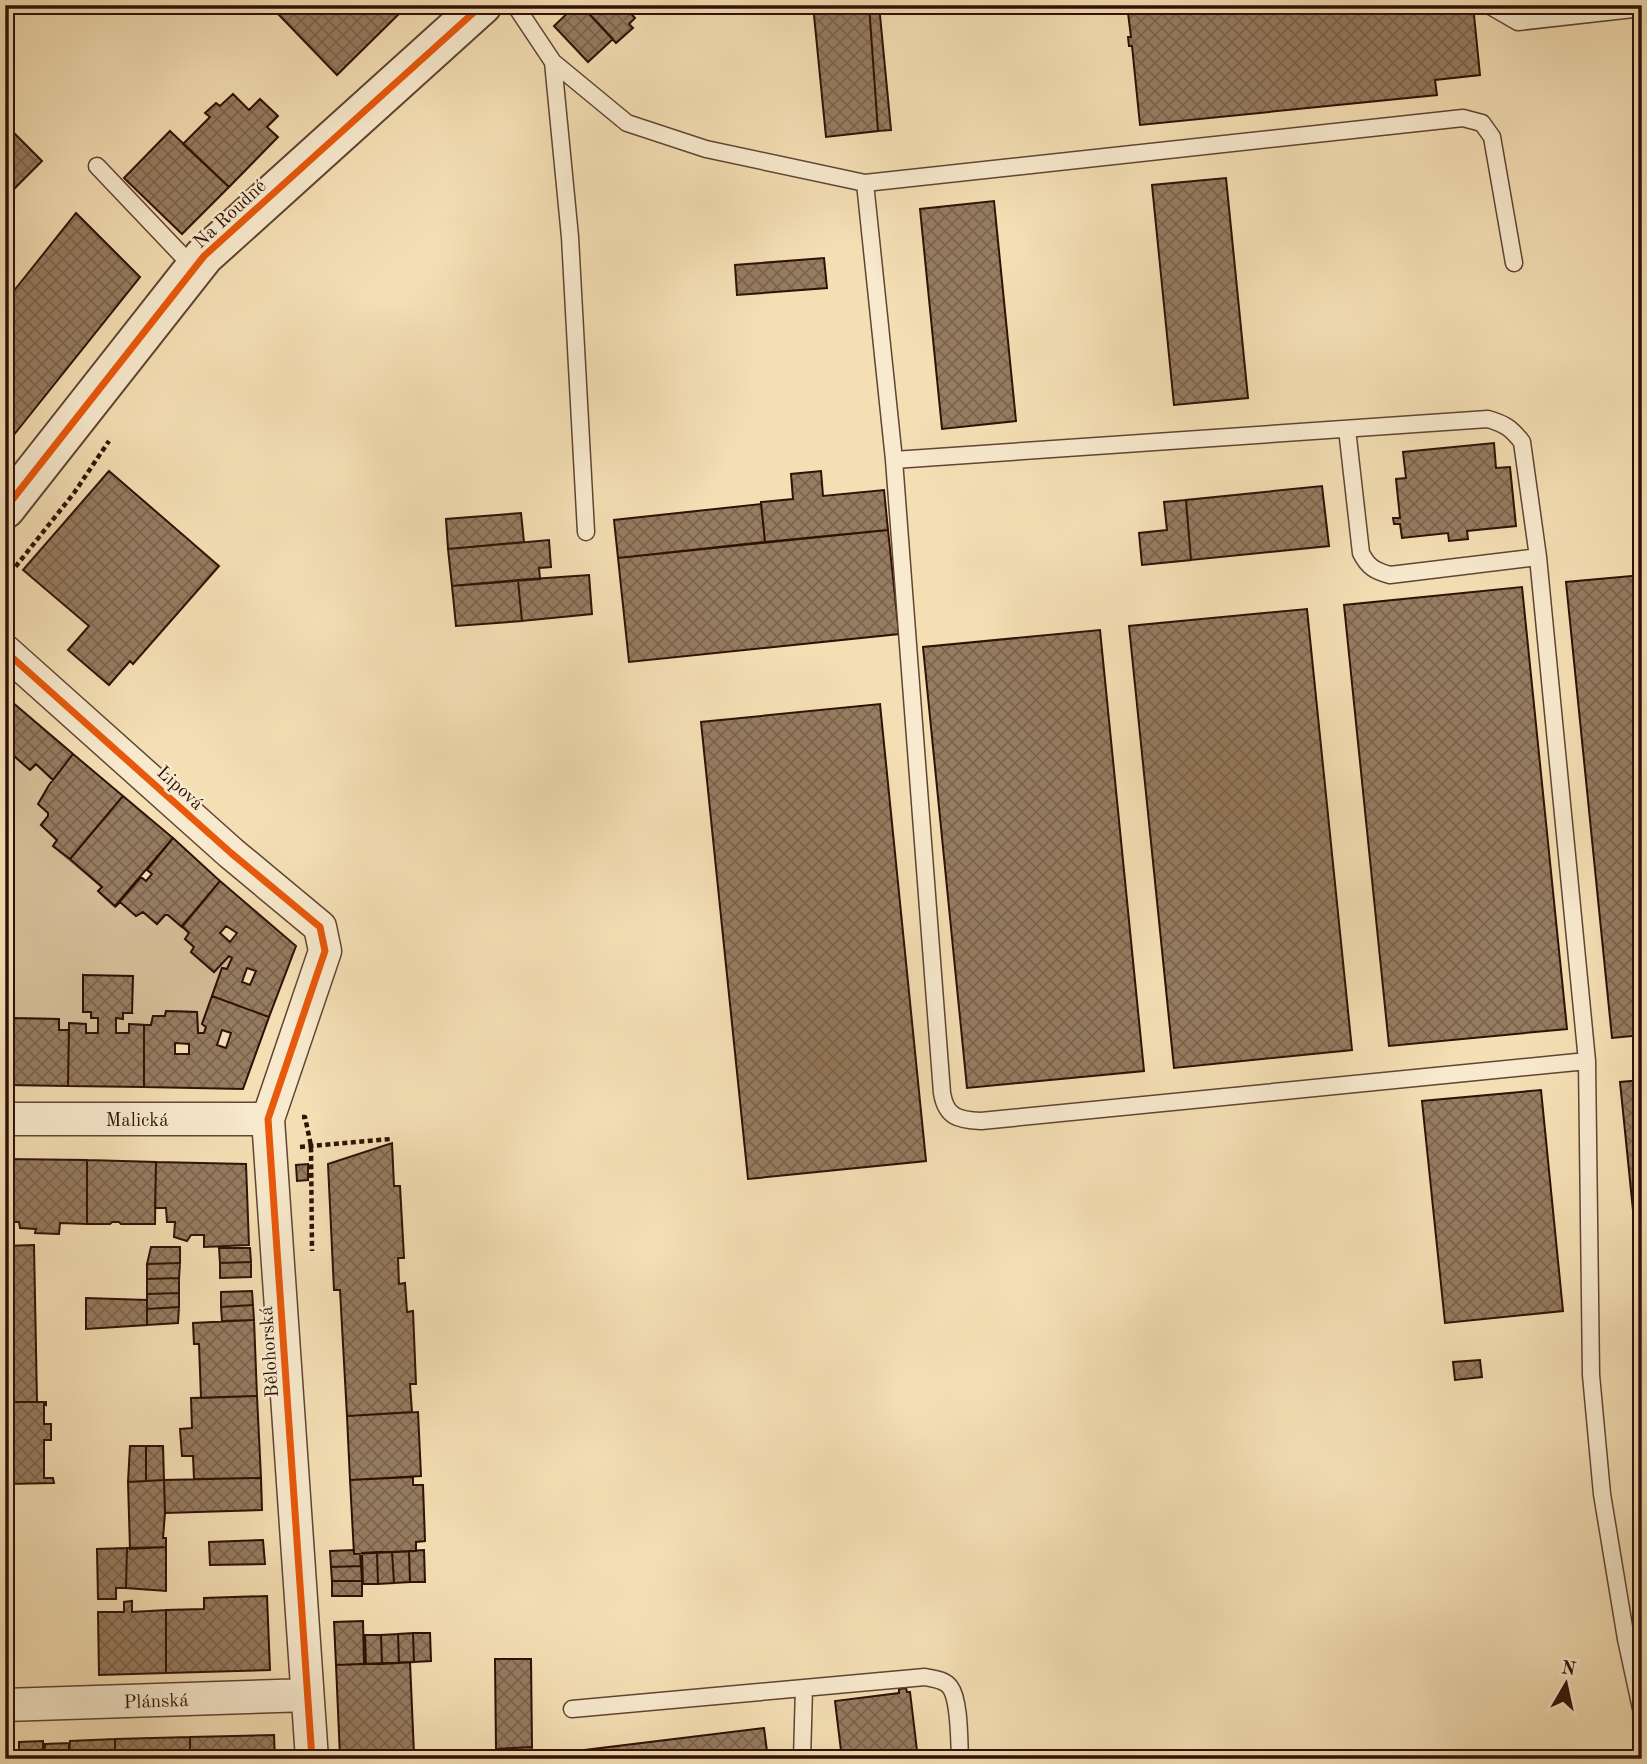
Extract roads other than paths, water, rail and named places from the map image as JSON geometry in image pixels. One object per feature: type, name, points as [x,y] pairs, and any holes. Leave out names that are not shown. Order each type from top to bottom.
[{"type":"street","name":"Na Roudné","points":[[5,509],[204,256],[482,5]]},
{"type":"street","name":"Lipová","points":[[5,651],[231,853],[320,927],[325,951]]},
{"type":"street","name":"Bělohorská","points":[[312,1759],[268,1119],[325,951]]},
{"type":"street","name":"Malická","points":[[5,1119],[268,1119]]},
{"type":"street","name":"Plánská","points":[[5,1705],[307,1695]]},
{"type":"lane","points":[[515,5],[553,62],[627,123],[706,149],[865,183],[1463,118],[1482,124],[1492,137],[1514,263]]},
{"type":"lane","points":[[1492,5],[1518,22],[1642,8]]},
{"type":"lane","points":[[553,62],[570,237],[586,532]]},
{"type":"lane","points":[[97,166],[194,268]]},
{"type":"lane","points":[[865,183],[894,460],[942,1093],[949,1113],[964,1121],[981,1121],[1587,1061]]},
{"type":"lane","points":[[894,460],[1488,419],[1504,424],[1522,442],[1538,557],[1587,1061],[1592,1388],[1602,1494],[1626,1639],[1642,1713]]},
{"type":"lane","points":[[1347,429],[1361,554],[1368,566],[1377,572],[1390,575],[1538,557]]},
{"type":"lane","points":[[572,1709],[925,1677],[940,1680],[950,1686],[956,1701],[960,1759]]},
{"type":"lane","points":[[802,1759],[804,1688]]}]
